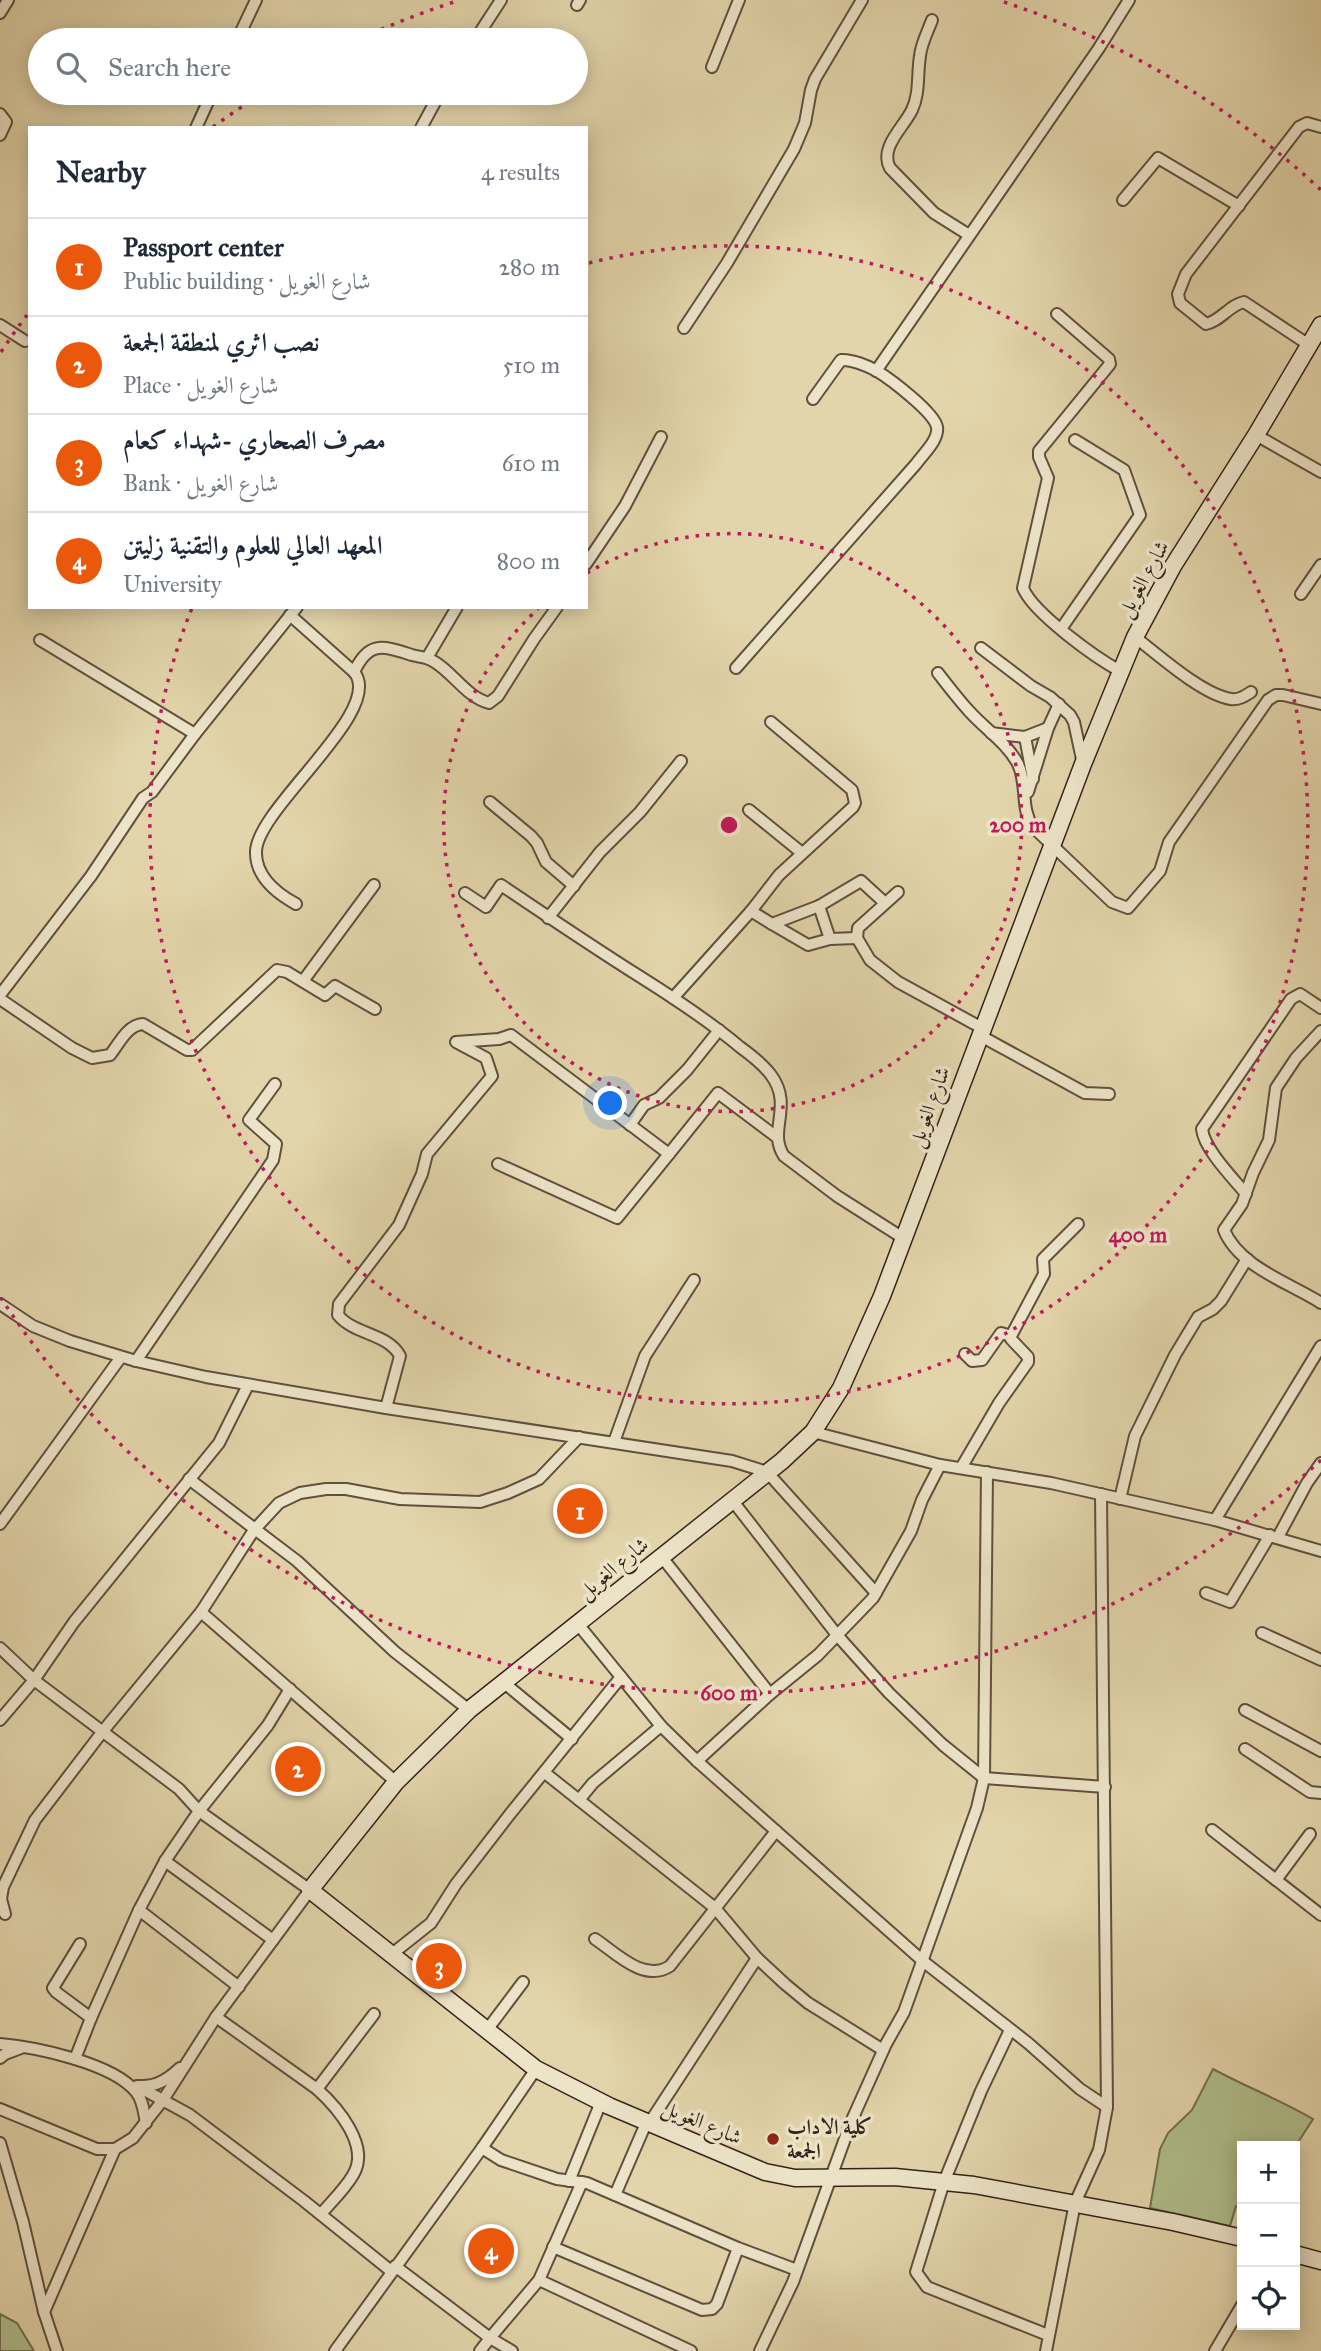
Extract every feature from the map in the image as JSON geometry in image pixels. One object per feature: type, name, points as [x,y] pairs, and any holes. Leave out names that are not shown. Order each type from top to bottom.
[{"type":"street","points":[[0,13],[8,0]]},
{"type":"street","points":[[243,28],[256,0]]},
{"type":"street","points":[[483,28],[501,0]]},
{"type":"street","points":[[712,67],[739,0]]},
{"type":"street","points":[[684,328],[727,263],[794,149],[805,123],[815,79],[862,0]]},
{"type":"street","points":[[876,371],[1099,48],[1129,0]]},
{"type":"street","points":[[932,20],[920,51],[916,98],[889,148],[887,162],[934,213],[969,235]]},
{"type":"street","points":[[197,126],[207,105]]},
{"type":"street","points":[[422,126],[433,105]]},
{"type":"street","points":[[0,114],[6,122],[0,135]]},
{"type":"street","points":[[1309,345],[1244,302],[1233,305],[1208,324],[1180,303],[1178,294],[1186,274],[1299,127],[1307,123],[1321,127]]},
{"type":"street","points":[[1122,200],[1158,158],[1239,206]]},
{"type":"street","points":[[1056,314],[1109,359],[1110,364],[1039,451],[1048,478],[1023,588],[1036,606],[1061,629],[1120,671]]},
{"type":"street","name":"شارع الغويل","points":[[1237,2237],[1173,2222],[974,2185],[895,2177],[795,2178],[765,2172],[601,2102],[536,2069],[310,1890],[396,1782],[468,1710],[782,1461],[813,1432],[841,1388],[882,1296],[1052,844],[1135,637],[1173,566],[1256,435],[1321,324]]},
{"type":"street","points":[[0,325],[25,341]]},
{"type":"street","points":[[736,668],[935,439],[937,427],[933,419],[876,371],[846,359],[841,360],[813,399]]},
{"type":"street","points":[[1256,435],[1321,472]]},
{"type":"street","points":[[588,561],[625,506],[661,438]]},
{"type":"street","points":[[1061,629],[1140,515],[1124,470],[1074,440]]},
{"type":"street","points":[[1301,594],[1321,565]]},
{"type":"street","points":[[427,659],[456,609]]},
{"type":"street","points":[[354,672],[361,659],[376,648],[390,648],[437,663],[477,698],[493,702],[555,609]]},
{"type":"street","points":[[296,904],[276,893],[261,873],[256,850],[264,827],[340,730],[356,701],[360,684],[354,672],[294,611],[152,792],[143,798],[84,886],[0,997],[72,1048],[92,1058],[110,1055],[136,1024],[143,1024],[187,1050],[192,1050],[272,972],[282,970],[325,995],[335,986],[375,1009]]},
{"type":"street","points":[[1135,637],[1190,679],[1211,691],[1230,699],[1239,699],[1251,692]]},
{"type":"street","points":[[40,640],[195,734]]},
{"type":"street","points":[[981,648],[1059,704],[1074,722],[1083,764]]},
{"type":"street","points":[[938,673],[968,710],[1011,752],[1025,781],[1026,817],[1033,827],[1112,902],[1128,908],[1160,871],[1169,842],[1268,700],[1276,695],[1283,695],[1321,704]]},
{"type":"street","points":[[1025,802],[1048,728],[1059,704]]},
{"type":"street","points":[[673,998],[751,911],[768,886],[853,807],[856,798],[852,790],[771,722]]},
{"type":"street","points":[[991,733],[1026,737],[1048,728]]},
{"type":"street","points":[[1026,737],[1033,779]]},
{"type":"street","points":[[548,918],[600,852],[640,812],[681,761]]},
{"type":"street","points":[[490,802],[531,836],[546,862],[574,886]]},
{"type":"street","points":[[749,810],[802,853]]},
{"type":"street","points":[[772,924],[819,906],[860,881],[885,903]]},
{"type":"street","points":[[303,981],[374,885]]},
{"type":"street","points":[[465,893],[485,907],[501,885],[719,1030],[769,1072],[778,1085],[782,1114],[778,1138],[779,1148],[784,1156],[836,1196],[903,1238]]},
{"type":"street","points":[[898,892],[858,928],[857,938],[870,960],[898,982],[1085,1093],[1109,1094]]},
{"type":"street","points":[[819,906],[830,939]]},
{"type":"street","points":[[751,911],[808,945],[830,939],[857,938]]},
{"type":"street","points":[[1245,1194],[1204,1139],[1202,1129],[1291,999],[1300,995],[1321,1008]]},
{"type":"street","points":[[630,1125],[644,1105],[659,1098],[687,1070],[719,1030]]},
{"type":"street","points":[[1321,1031],[1296,1058],[1276,1088],[1269,1140],[1242,1204],[1224,1230],[1247,1259],[1321,1303]]},
{"type":"street","points":[[386,1408],[400,1356],[396,1349],[383,1340],[344,1322],[338,1315],[339,1304],[399,1225],[422,1174],[427,1154],[492,1076],[486,1058],[456,1042],[499,1039],[510,1035],[670,1154]]},
{"type":"street","points":[[136,1362],[273,1160],[276,1144],[249,1120],[275,1084]]},
{"type":"street","points":[[498,1164],[617,1218],[718,1093],[778,1138]]},
{"type":"street","points":[[1011,1336],[1044,1274],[1043,1259],[1078,1224]]},
{"type":"street","points":[[1120,1499],[1135,1436],[1175,1355],[1198,1317],[1221,1301],[1247,1259]]},
{"type":"street","points":[[614,1442],[645,1356],[694,1280]]},
{"type":"street","points":[[0,1304],[33,1326],[136,1362],[248,1385],[386,1408],[732,1461],[767,1472],[876,1593]]},
{"type":"street","points":[[961,1468],[999,1403],[1028,1362],[1027,1354],[1011,1336],[1002,1333],[982,1360],[972,1361],[965,1354]]},
{"type":"street","points":[[1215,1520],[1321,1346]]},
{"type":"street","points":[[0,1524],[121,1357]]},
{"type":"street","points":[[0,1720],[34,1681],[74,1622],[219,1443],[248,1385]]},
{"type":"street","points":[[813,1432],[940,1465],[1101,1494],[1215,1520],[1321,1551]]},
{"type":"street","points":[[5,1914],[1,1899],[3,1887],[35,1820],[103,1731],[201,1612],[254,1530],[279,1503],[300,1493],[326,1489],[346,1489],[400,1499],[480,1502],[538,1479],[579,1437]]},
{"type":"street","points":[[1206,1593],[1230,1602],[1321,1463]]},
{"type":"street","points":[[697,1761],[770,1694],[818,1656],[876,1593],[911,1531],[922,1500],[940,1465]]},
{"type":"street","points":[[760,2351],[797,2270],[851,2122],[883,2050],[904,2012],[924,1962],[977,1808],[984,1778],[986,1472]]},
{"type":"street","points":[[189,1479],[296,1561],[395,1652],[468,1710]]},
{"type":"street","points":[[1046,2351],[1075,2203],[1099,2150],[1107,2108],[1101,1494]]},
{"type":"street","points":[[732,1500],[837,1635],[943,1745],[984,1778],[1105,1787]]},
{"type":"street","points":[[662,1556],[770,1694]]},
{"type":"street","points":[[201,1612],[396,1782]]},
{"type":"street","points":[[577,1623],[660,1726],[697,1761],[924,1962],[1107,2108]]},
{"type":"street","points":[[1262,1633],[1321,1660]]},
{"type":"street","points":[[0,1648],[34,1681],[179,1789],[199,1811],[310,1890],[216,2017],[163,2100],[133,2138],[115,2149],[97,2149],[0,2109]]},
{"type":"street","points":[[392,1954],[431,1923],[456,1884],[510,1814],[621,1677]]},
{"type":"street","points":[[503,1682],[572,1739]]},
{"type":"street","points":[[75,2060],[139,1910],[166,1861],[199,1811],[268,1725],[290,1689]]},
{"type":"street","points":[[1245,1710],[1321,1751]]},
{"type":"street","points":[[579,1800],[593,1783],[660,1726]]},
{"type":"street","points":[[1245,1749],[1310,1792],[1321,1793]]},
{"type":"street","points":[[545,1773],[715,1908],[757,1958],[808,2003],[883,2050]]},
{"type":"street","points":[[1212,1830],[1321,1915]]},
{"type":"street","points":[[595,1939],[645,1972],[662,1971],[670,1966],[776,1831]]},
{"type":"street","points":[[1276,1880],[1310,1833]]},
{"type":"street","points":[[166,1861],[273,1940]]},
{"type":"street","points":[[139,1910],[239,1987]]},
{"type":"street","points":[[80,1944],[53,1988],[91,2018]]},
{"type":"street","points":[[615,2195],[648,2122],[757,1958]]},
{"type":"street","points":[[487,2030],[523,1982]]},
{"type":"street","points":[[317,2088],[374,2014]]},
{"type":"street","points":[[216,2017],[317,2088],[347,2122],[358,2161],[354,2175],[321,2214]]},
{"type":"street","points":[[1010,2029],[944,2182],[916,2273],[927,2287],[1048,2335]]},
{"type":"street","points":[[0,2044],[27,2046],[75,2060],[190,2115],[393,2268],[512,2351]]},
{"type":"street","points":[[0,2059],[13,2050],[27,2046]]},
{"type":"street","points":[[133,2086],[152,2086],[165,2081],[188,2063]]},
{"type":"street","points":[[335,2351],[536,2069]]},
{"type":"street","points":[[133,2086],[139,2096],[146,2123]]},
{"type":"street","points":[[569,2181],[601,2102]]},
{"type":"street","points":[[0,2143],[23,2222],[44,2312],[57,2351]]},
{"type":"street","points":[[482,2148],[501,2160],[569,2181],[582,2182],[797,2270]]},
{"type":"street","points":[[44,2312],[115,2149]]},
{"type":"street","points":[[480,2351],[539,2280],[582,2182]]},
{"type":"street","points":[[553,2248],[707,2311],[716,2304],[738,2248]]},
{"type":"street","points":[[1300,2256],[1321,2261]]},
{"type":"street","points":[[539,2280],[691,2351]]},
{"type":"street","points":[[1215,2351],[1237,2314]]},
{"type":"green space","points":[[1213,2069],[1313,2119],[1299,2141],[1237,2141],[1237,2206],[1230,2226],[1150,2208],[1160,2149],[1168,2133],[1192,2110]]},
{"type":"green space","points":[[0,2314],[17,2323],[34,2351],[0,2351]]},
{"type":"place","name":"Passport center","points":[[580,1511]]},
{"type":"place","name":"نصب اثري لمنطقة الجمعة","points":[[298,1769]]},
{"type":"place","name":"مصرف الصحاري -شهداء كعام","points":[[439,1966]]},
{"type":"place","name":"كلية اﻻداب الجمعة","points":[[773,2139]]},
{"type":"place","name":"المعهد العالي للعلوم والتقنية زليتن","points":[[491,2251]]}]
